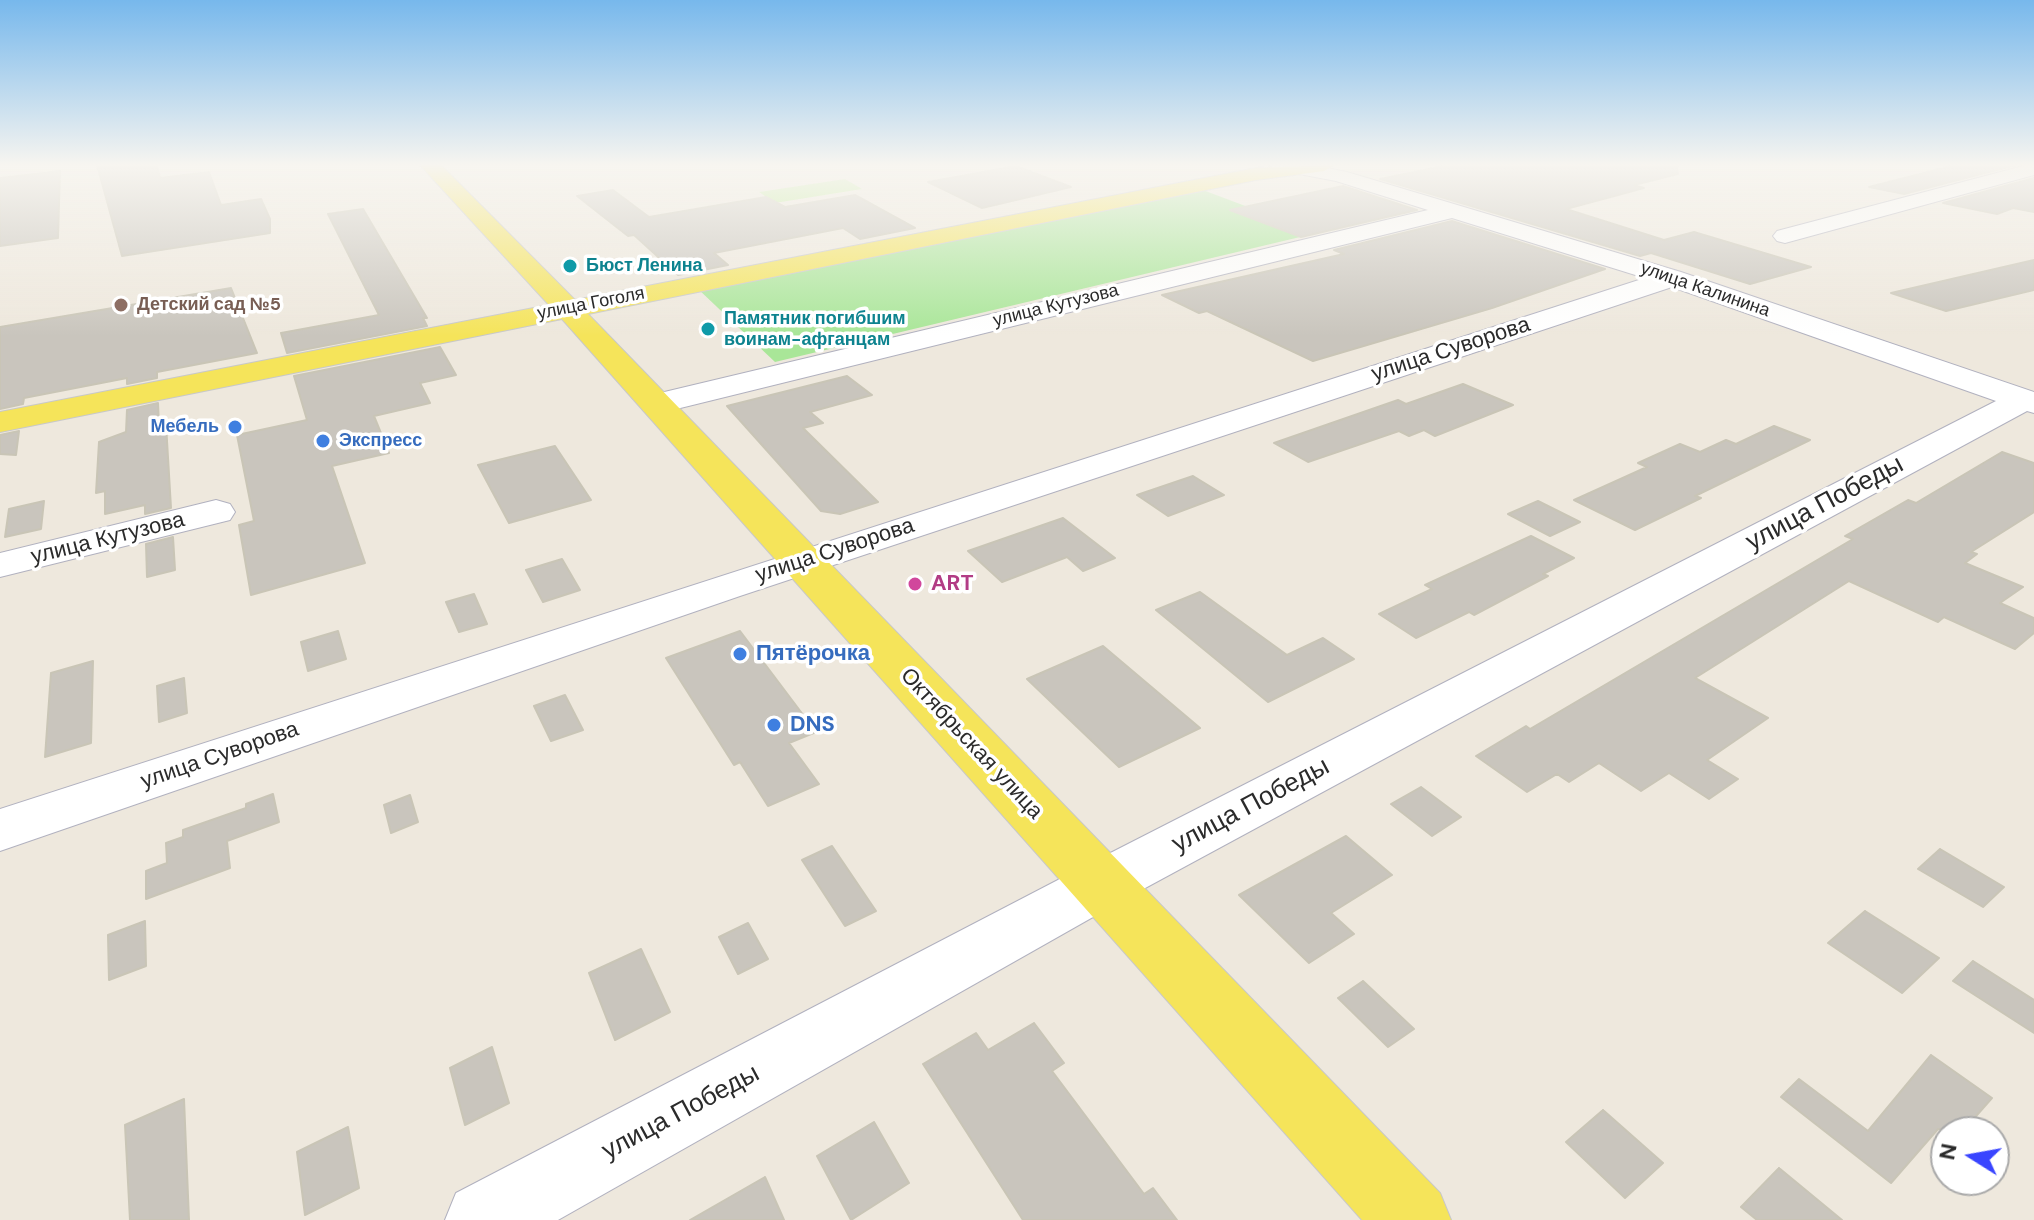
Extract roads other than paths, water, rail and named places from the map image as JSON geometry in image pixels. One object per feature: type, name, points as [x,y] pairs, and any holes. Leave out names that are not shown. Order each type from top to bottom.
[{"type":"main road","name":"Октябрьская улица","points":[[485,222],[1413,1220]]},
{"type":"main road","name":"улица Гоголя","points":[[0,422],[1010,222]]},
{"type":"street","name":"улица Кутузова","points":[[656,404],[1407,222]]},
{"type":"street","name":"улица Калинина","points":[[1494,222],[1672,278],[2029,401]]},
{"type":"street","points":[[1785,236],[1837,222]]},
{"type":"street","name":"улица Суворова","points":[[0,830],[801,562],[1672,278]]},
{"type":"street","name":"улица Победы","points":[[483,1220],[1102,884],[2029,401]]},
{"type":"street","name":"улица Кутузова","points":[[0,565],[216,512]]},
{"type":"place","name":"Бюст Ленина","points":[[570,266]]},
{"type":"place","name":"Детский сад №5","points":[[121,305]]},
{"type":"place","name":"Памятник погибшим воинам-афганцам","points":[[708,329]]},
{"type":"place","name":"Мебель","points":[[235,427]]},
{"type":"place","name":"Экспресс","points":[[323,441]]},
{"type":"place","name":"ART","points":[[915,584]]},
{"type":"place","name":"Пятёрочка","points":[[740,654]]},
{"type":"place","name":"DNS","points":[[774,725]]}]
